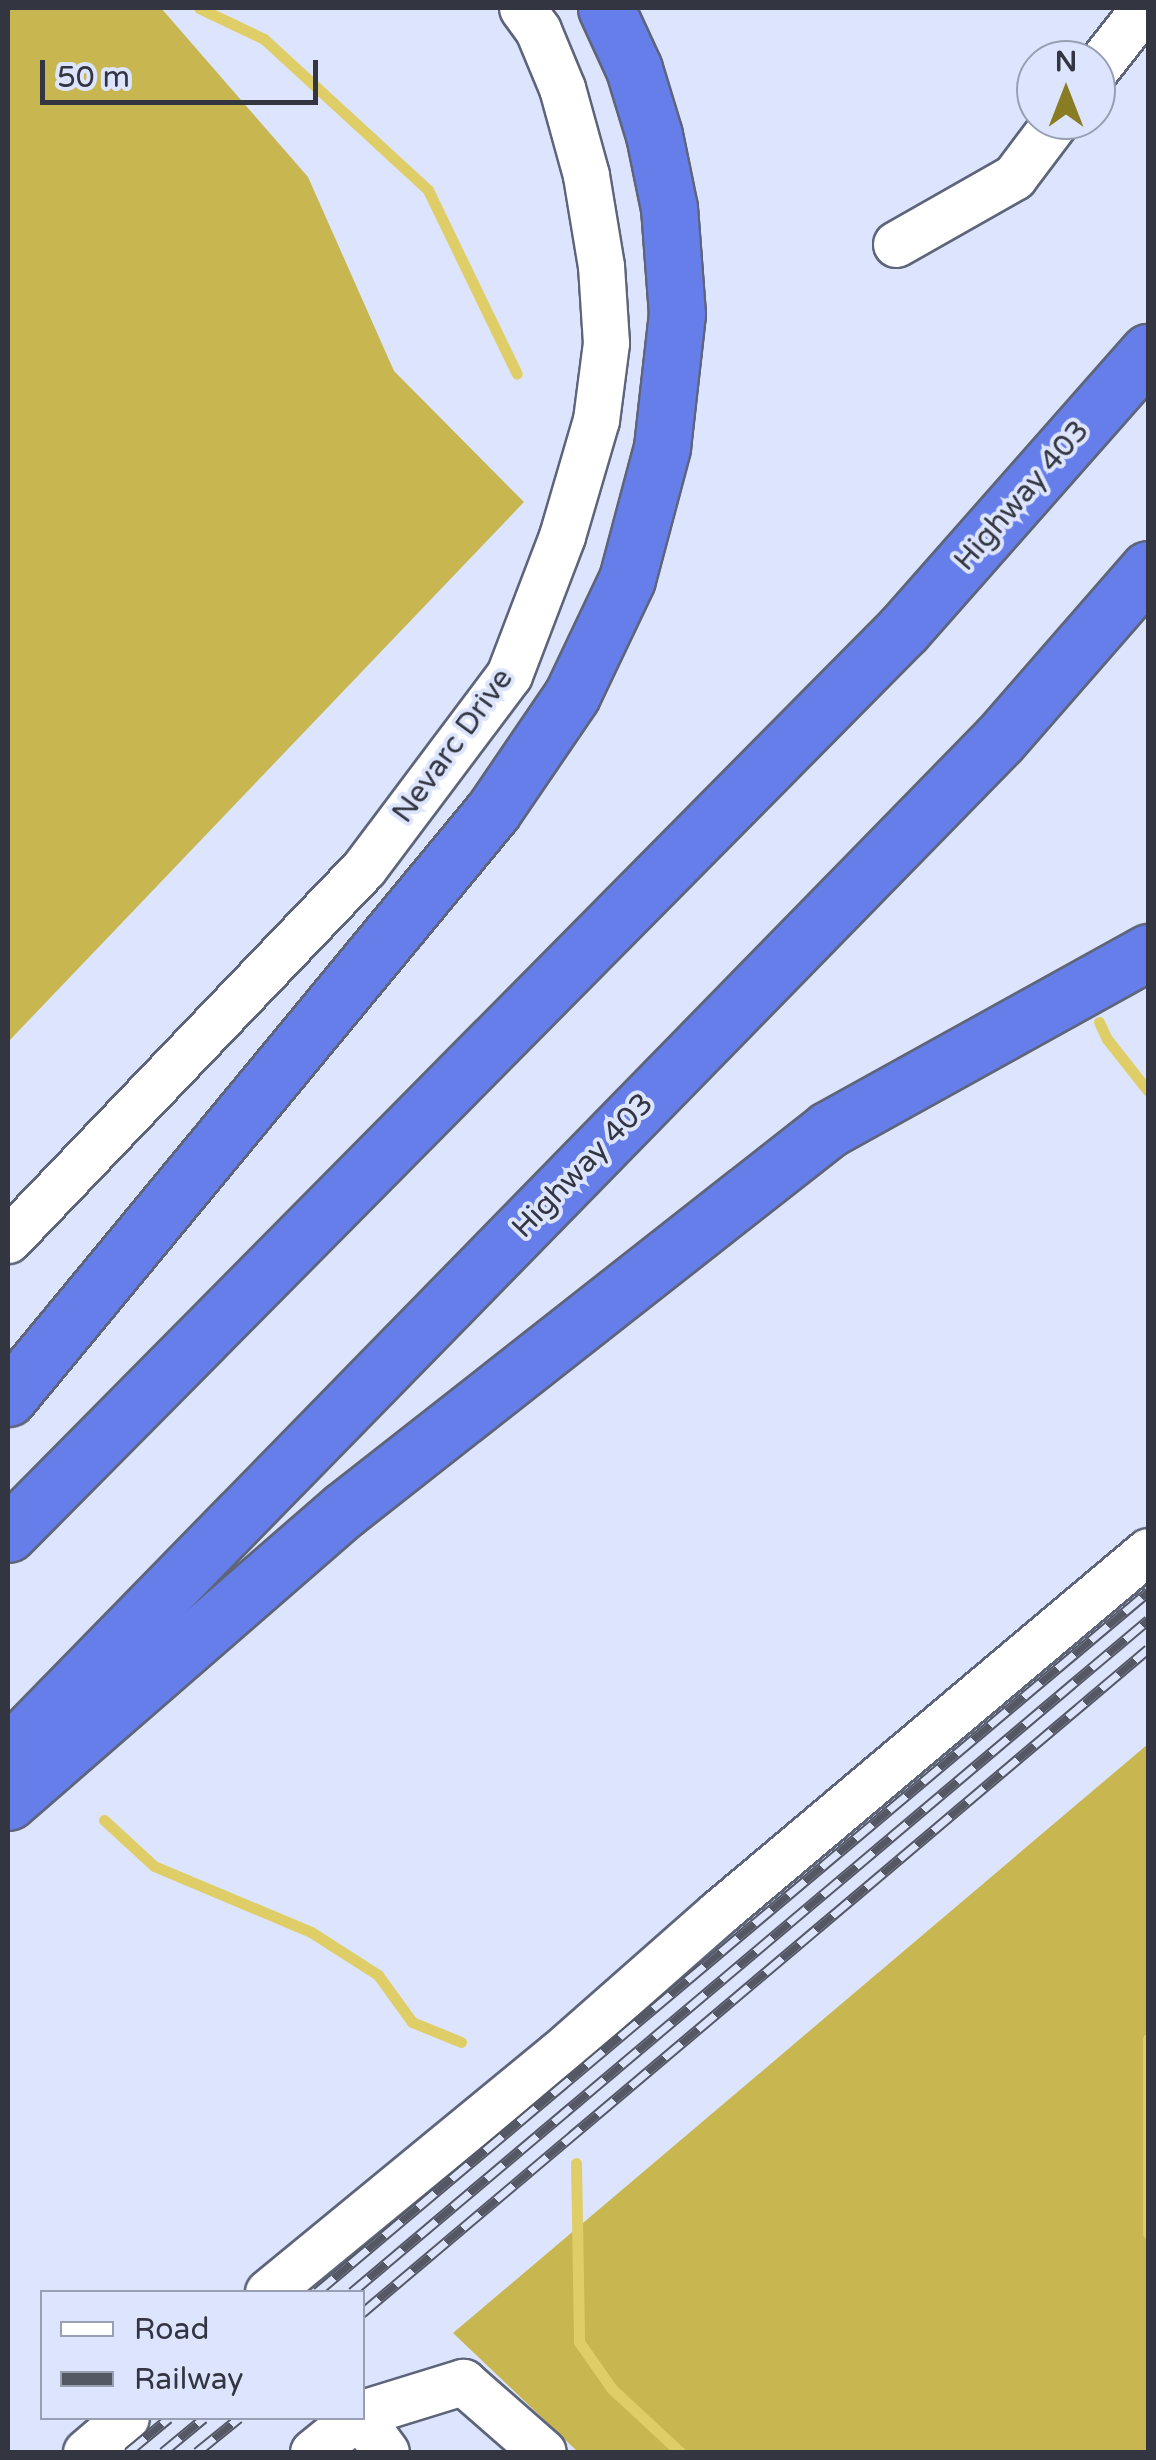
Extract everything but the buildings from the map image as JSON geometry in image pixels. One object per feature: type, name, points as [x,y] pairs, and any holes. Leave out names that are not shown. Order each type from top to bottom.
[{"type":"highway","points":[[8,1398],[493,811],[572,695],[627,579],[662,447],[677,314],[669,208],[654,135],[634,69],[606,8]]},
{"type":"highway","name":"Highway 403","points":[[8,1534],[903,630],[1148,352]]},
{"type":"highway","name":"Highway 403","points":[[8,1754],[999,740],[1148,569]]},
{"type":"highway","points":[[8,1802],[344,1510],[829,1130],[1148,952]]},
{"type":"street","name":"Nevarc Drive","points":[[8,1240],[364,868],[509,675],[572,503],[596,420],[606,343],[601,266],[586,175],[562,88],[538,30],[522,8]]},
{"type":"street","points":[[1116,44],[1144,8]]},
{"type":"street","points":[[896,244],[1014,178],[1042,140]]},
{"type":"street","points":[[270,2290],[558,2054],[718,1912],[1148,1551]]},
{"type":"street","points":[[365,2414],[463,2382],[538,2447]]},
{"type":"street","points":[[86,2452],[124,2420]]},
{"type":"street","points":[[313,2452],[354,2420]]},
{"type":"street","points":[[362,2420],[386,2452]]},
{"type":"shaded area","points":[[8,8],[161,8],[308,177],[394,371],[524,502],[8,1042]]},
{"type":"shaded area","points":[[1148,1744],[1148,2452],[578,2452],[453,2333]]},
{"type":"waterway","points":[[199,8],[264,39],[428,190],[517,374]]},
{"type":"waterway","points":[[1099,1022],[1107,1039],[1148,1091]]},
{"type":"waterway","points":[[104,1820],[154,1866],[311,1932],[378,1975],[412,2022],[461,2042]]},
{"type":"waterway","points":[[1148,2039],[1148,2233]]},
{"type":"waterway","points":[[576,2163],[579,2342],[612,2389],[680,2452]]},
{"type":"railway","points":[[319,2290],[1148,1592]]},
{"type":"railway","points":[[354,2290],[1148,1620]]},
{"type":"railway","points":[[365,2310],[1148,1649]]},
{"type":"railway","points":[[128,2452],[167,2420]]},
{"type":"railway","points":[[163,2452],[202,2420]]},
{"type":"railway","points":[[197,2452],[237,2420]]}]
